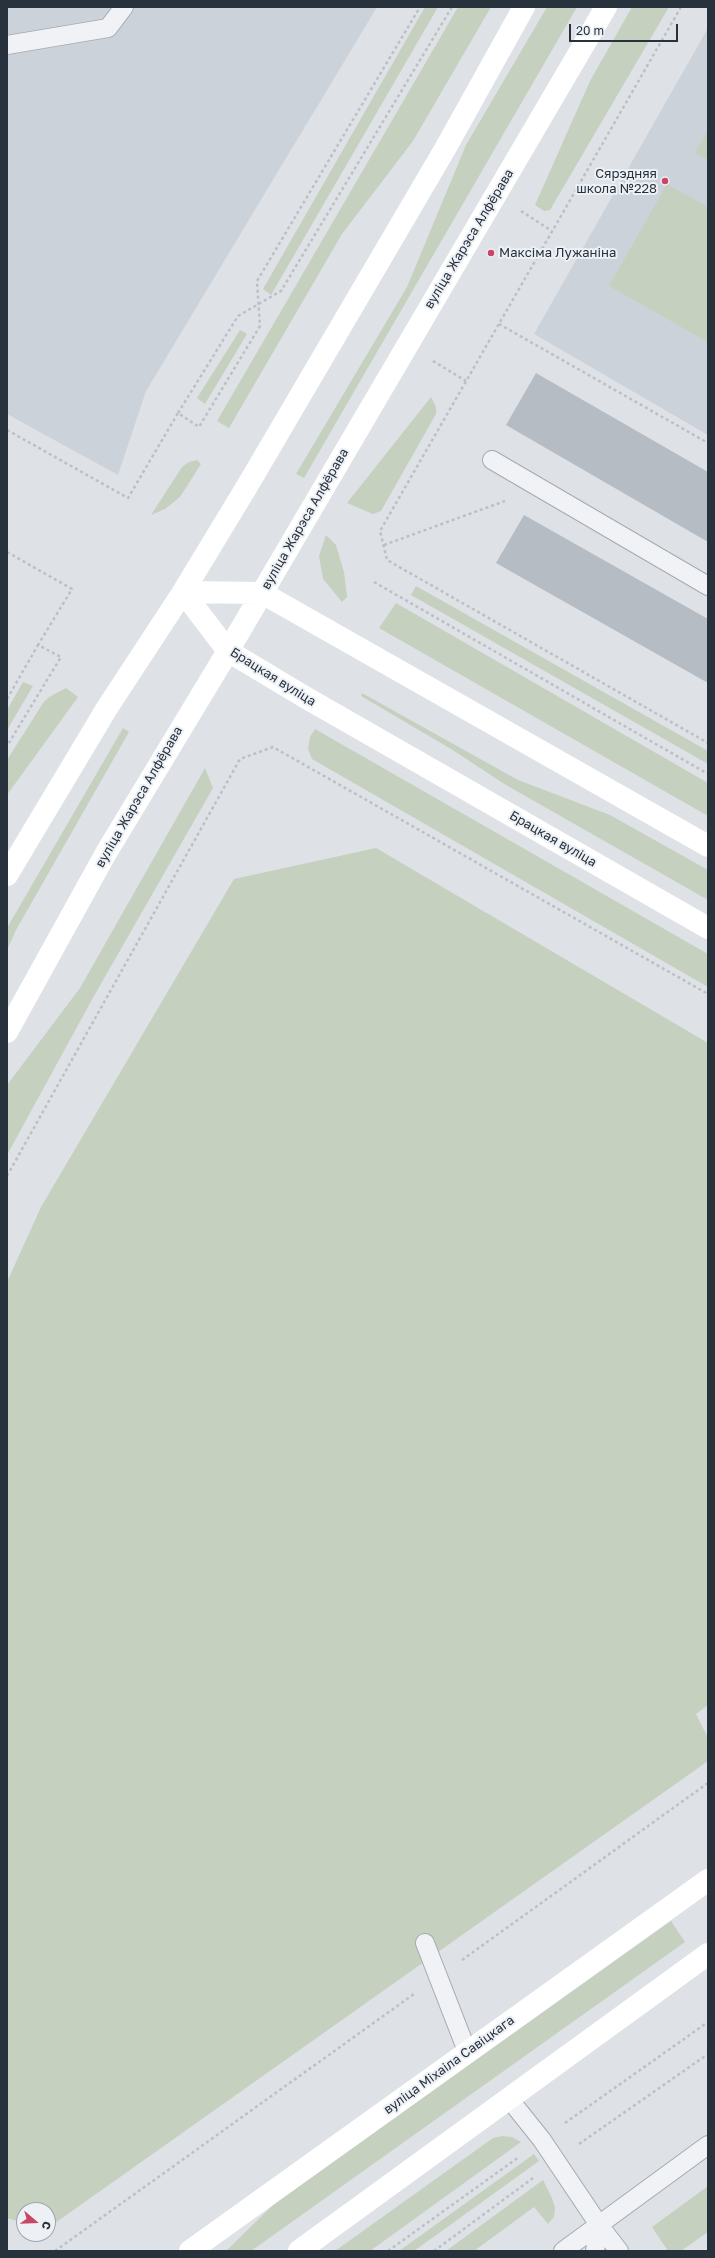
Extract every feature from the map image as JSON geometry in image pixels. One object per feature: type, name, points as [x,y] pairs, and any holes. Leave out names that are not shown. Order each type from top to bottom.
[{"type":"street","points":[[7,876],[117,691],[183,592],[440,156],[524,7]]},
{"type":"street","name":"вуліца Жарэса Алфёрава","points":[[7,1032],[106,853],[228,651],[606,7]]},
{"type":"street","points":[[183,592],[262,593],[708,846]]},
{"type":"street","name":"Брацкая вуліца","points":[[183,592],[228,651],[708,928]]},
{"type":"street","name":"вуліца Міхаіла Савіцкага","points":[[190,2251],[708,1880]]},
{"type":"street","points":[[299,2251],[510,2100],[708,1954]]},
{"type":"lane","points":[[7,45],[108,28],[124,7]]},
{"type":"lane","points":[[492,460],[708,586]]},
{"type":"lane","points":[[425,1943],[465,2046],[469,2051]]},
{"type":"lane","points":[[510,2100],[557,2160],[599,2224],[619,2251]]},
{"type":"lane","points":[[564,2251],[708,2145]]},
{"type":"lane","points":[[595,2251],[599,2224]]},
{"type":"path","points":[[178,413],[199,427],[260,326],[257,281],[420,7]]},
{"type":"path","points":[[7,430],[128,498],[238,316],[281,291],[452,7]]},
{"type":"path","points":[[681,7],[380,531],[387,560],[708,743]]},
{"type":"path","points":[[499,324],[708,443]]},
{"type":"path","points":[[384,545],[541,488]]},
{"type":"path","points":[[7,552],[72,589],[38,644],[7,699]]},
{"type":"path","points":[[374,582],[708,774]]},
{"type":"path","points":[[7,746],[61,657],[38,644]]},
{"type":"path","points":[[7,1176],[240,759],[273,747],[708,994]]},
{"type":"path","points":[[55,2251],[708,1783]]},
{"type":"shaded area","points":[[7,7],[377,7],[146,391],[118,475],[7,414]]},
{"type":"shaded area","name":"Сярэдняя школа №228","points":[[708,28],[708,435],[534,334]]},
{"type":"green space","points":[[425,7],[438,7],[271,295],[263,289]]},
{"type":"green space","points":[[458,7],[491,7],[413,141],[342,234],[229,428],[217,421]]},
{"type":"green space","points":[[547,7],[577,7],[304,478],[296,474],[407,287],[466,145]]},
{"type":"green space","points":[[632,7],[669,7],[550,210],[544,211],[535,205],[590,81]]},
{"type":"green space","points":[[708,130],[708,160],[695,153]]},
{"type":"green space","points":[[667,184],[708,207],[708,342],[609,286]]},
{"type":"green space","points":[[240,330],[247,334],[205,404],[197,398]]},
{"type":"green space","points":[[431,397],[436,407],[436,414],[381,511],[373,514],[347,503]]},
{"type":"green space","points":[[197,460],[201,464],[180,497],[165,509],[151,515],[182,467],[189,462]]},
{"type":"green space","points":[[326,535],[336,545],[344,572],[347,597],[342,602],[323,579],[319,556]]},
{"type":"green space","points":[[416,586],[708,751],[708,764],[411,595]]},
{"type":"green space","points":[[396,603],[708,783],[708,816],[379,628]]},
{"type":"green space","points":[[23,682],[33,686],[7,730],[7,710]]},
{"type":"green space","points":[[66,688],[78,697],[7,795],[7,760],[43,703],[49,697]]},
{"type":"green space","points":[[362,693],[518,780],[610,815],[708,870],[708,900],[506,785],[451,749],[361,696]]},
{"type":"green space","points":[[123,728],[129,732],[16,930],[7,950],[7,928]]},
{"type":"green space","points":[[315,729],[708,954],[708,987],[312,759],[308,749],[310,737]]},
{"type":"green space","points":[[205,768],[213,788],[94,996],[7,1155],[7,1085],[80,988]]},
{"type":"green space","points":[[376,848],[708,1043],[708,1705],[696,1714],[708,1738],[708,1761],[56,2222],[56,2202],[16,2202],[16,2221],[7,2218],[7,1282],[41,1207],[234,879]]},
{"type":"green space","points":[[671,1921],[685,1942],[251,2251],[226,2251],[275,2203]]},
{"type":"green space","points":[[502,2136],[512,2137],[521,2142],[370,2251],[335,2251],[493,2138]]},
{"type":"green space","points":[[534,2154],[539,2161],[414,2251],[399,2251]]},
{"type":"green space","points":[[543,2180],[555,2208],[554,2217],[548,2224],[534,2207],[474,2251],[446,2251]]},
{"type":"green space","points":[[708,2186],[708,2232],[681,2251],[668,2251],[652,2227]]},
{"type":"building","points":[[536,373],[708,472],[708,542],[506,425]]},
{"type":"building","points":[[524,515],[708,619],[708,683],[496,563]]},
{"type":"place","name":"Сярэдняя школа №228","points":[[665,181]]},
{"type":"place","name":"Максіма Лужаніна","points":[[491,253]]}]
